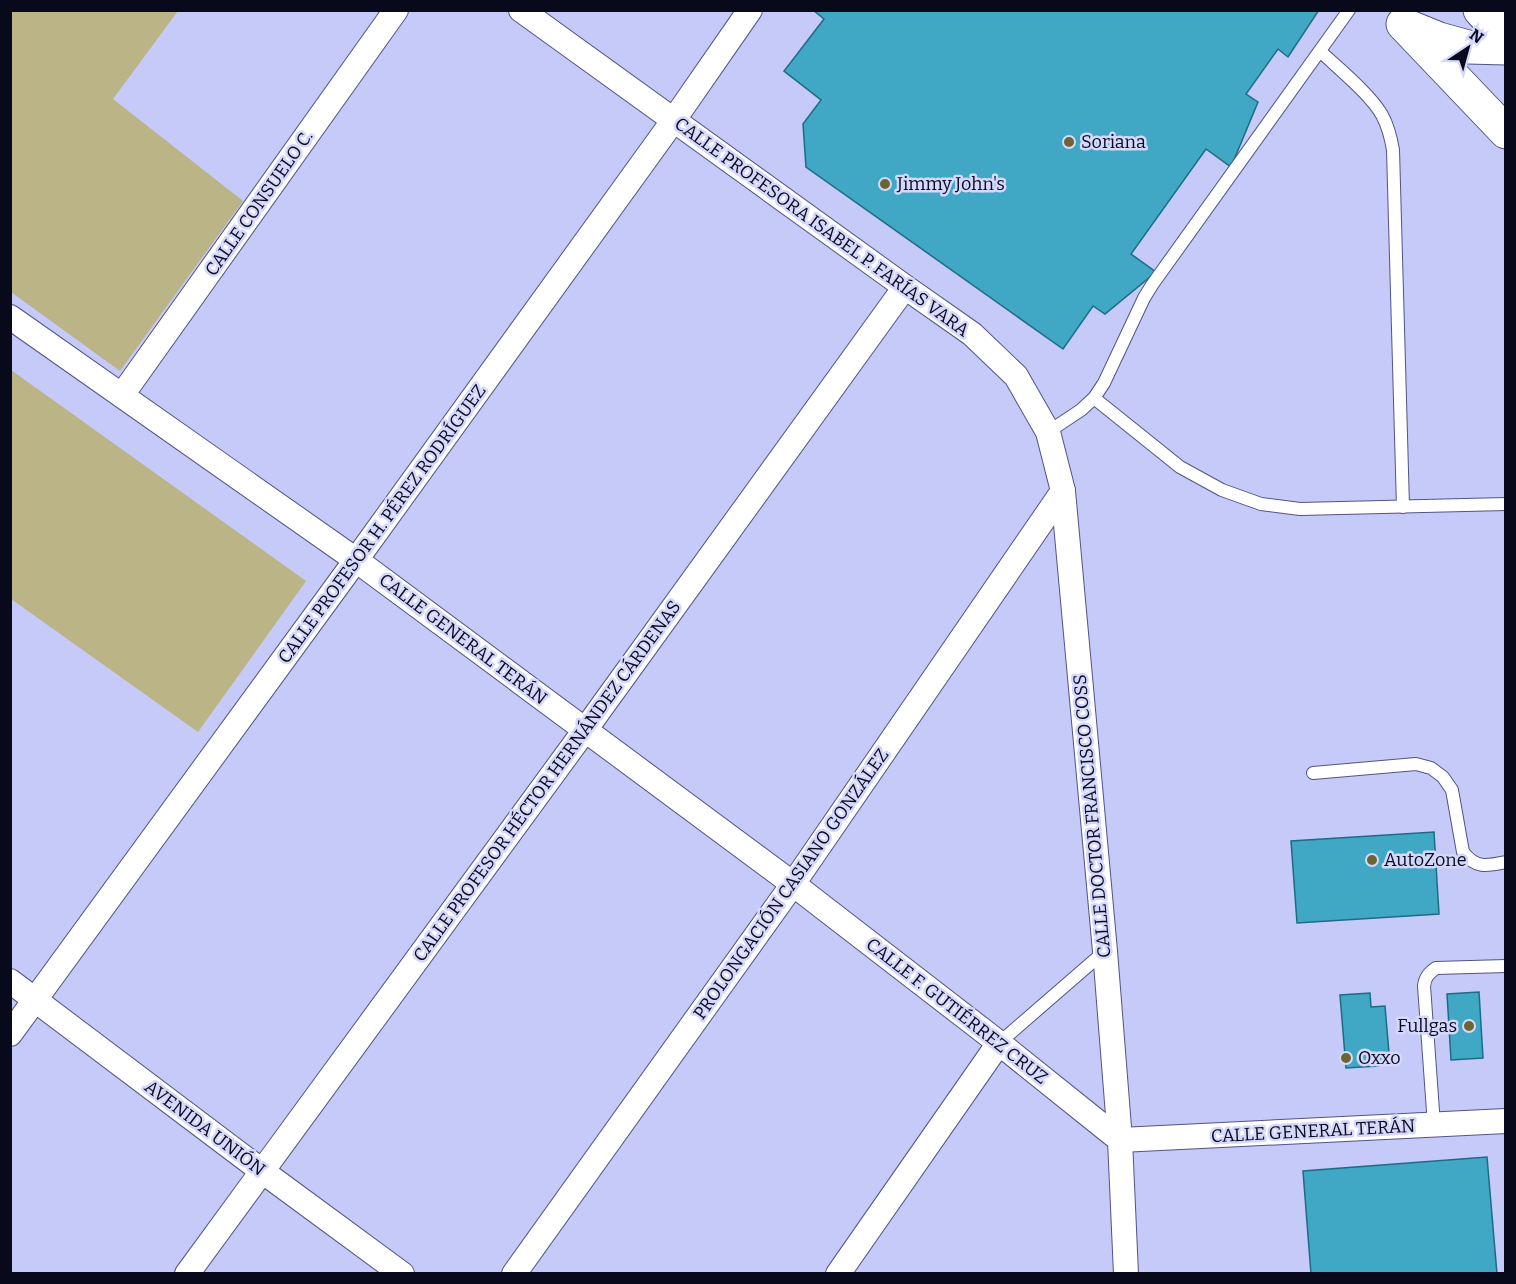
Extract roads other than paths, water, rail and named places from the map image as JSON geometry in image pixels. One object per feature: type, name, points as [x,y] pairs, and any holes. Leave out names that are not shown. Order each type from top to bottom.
[{"type":"main road","points":[[1480,10],[1506,38]]},
{"type":"main road","points":[[1394,17],[1439,39],[1468,47],[1506,48]]},
{"type":"main road","points":[[1394,17],[1506,132]]},
{"type":"street","name":"CALLE CONSUELO C.","points":[[122,395],[396,10]]},
{"type":"street","name":"CALLE PROFESORA ISABEL P. FARÍAS VARA","points":[[521,10],[972,334],[1016,376],[1048,432],[1062,491]]},
{"type":"street","name":"CALLE PROFESOR H. PÉREZ RODRÍGUEZ","points":[[10,1034],[356,560],[673,121],[750,10]]},
{"type":"street","name":"CALLE PROFESOR HÉCTOR HERNÁNDEZ CÁRDENAS","points":[[187,1274],[585,730],[905,287]]},
{"type":"street","name":"CALLE GENERAL TERÁN","points":[[10,317],[356,560],[794,884]]},
{"type":"street","name":"PROLONGACIÓN CASIANO GONZÁLEZ","points":[[514,1274],[794,884],[1062,491]]},
{"type":"street","name":"CALLE DOCTOR FRANCISCO COSS","points":[[1062,491],[1105,951],[1120,1140],[1126,1274]]},
{"type":"street","name":"CALLE F. GUTIÉRREZ CRUZ","points":[[794,884],[1120,1140]]},
{"type":"street","name":"AVENIDA UNIÓN","points":[[10,981],[402,1274]]},
{"type":"street","points":[[838,1274],[999,1043]]},
{"type":"street","name":"CALLE GENERAL TERÁN","points":[[1120,1140],[1506,1121]]},
{"type":"lane","points":[[1048,432],[1081,410],[1094,398],[1104,383],[1152,285],[1349,10]]},
{"type":"lane","points":[[1320,51],[1367,96],[1381,113],[1389,130],[1393,150],[1403,507]]},
{"type":"lane","points":[[1094,398],[1180,467],[1222,490],[1261,504],[1300,509],[1506,504]]},
{"type":"lane","points":[[1313,773],[1416,764],[1431,768],[1443,777],[1452,790],[1463,852],[1468,859],[1486,866],[1506,862]]},
{"type":"lane","points":[[999,1043],[1105,951]]},
{"type":"lane","points":[[1434,1125],[1425,978],[1436,968],[1506,966]]},
{"type":"place","name":"Soriana","points":[[1069,142]]},
{"type":"place","name":"Jimmy John's","points":[[885,184]]},
{"type":"place","name":"AutoZone","points":[[1372,860]]},
{"type":"place","name":"Fullgas","points":[[1469,1026]]},
{"type":"place","name":"Oxxo","points":[[1346,1058]]}]
